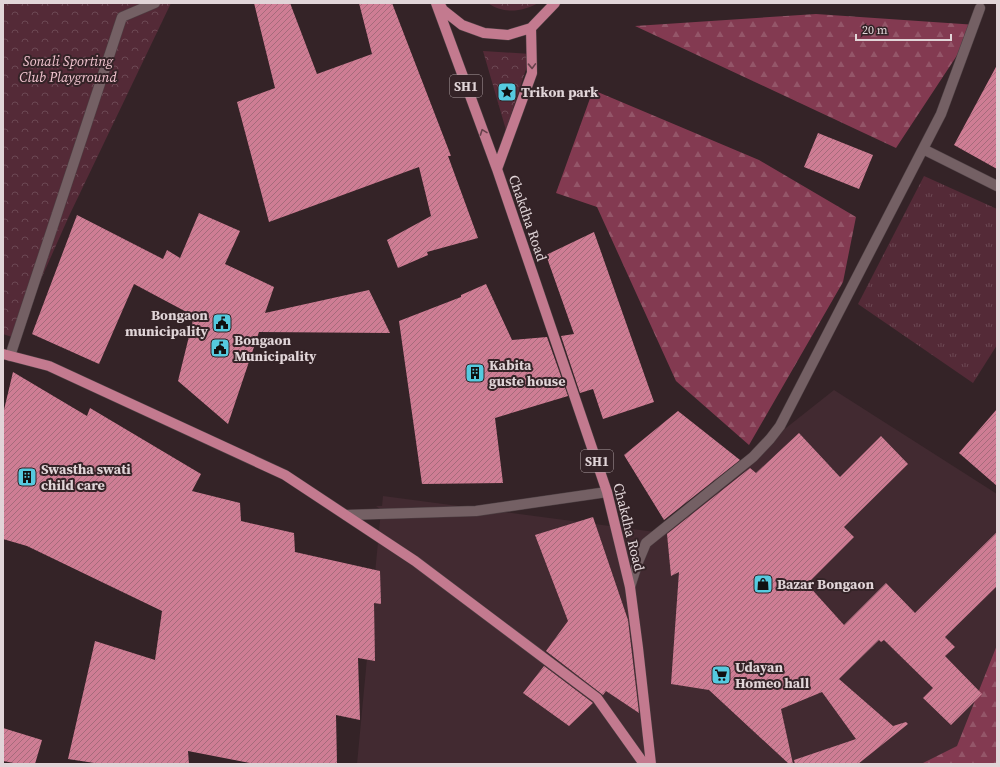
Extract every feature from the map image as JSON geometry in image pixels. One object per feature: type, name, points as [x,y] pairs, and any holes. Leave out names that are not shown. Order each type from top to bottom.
[{"type":"main road","name":"Chakdha Road","points":[[436,3],[497,169],[607,492],[630,587],[651,764]]},
{"type":"main road","points":[[439,3],[443,10],[462,25],[484,33],[508,34],[531,28],[555,3]]},
{"type":"main road","name":"Chakdha Road","points":[[497,169],[532,74],[531,28]]},
{"type":"main road","points":[[7,355],[49,366],[285,475],[415,561],[597,698],[644,764]]},
{"type":"street","points":[[7,355],[122,17],[155,3]]},
{"type":"street","points":[[630,587],[646,543],[752,457],[780,426],[941,114],[980,8]]},
{"type":"street","points":[[923,149],[997,186]]},
{"type":"street","points":[[346,515],[476,511],[607,492]]},
{"type":"shaded area","points":[[834,390],[997,494],[997,764],[357,764],[381,510],[376,506],[382,506],[383,496],[655,532]]},
{"type":"green space","name":"Sonali Sporting Club Playground","points":[[3,3],[171,3],[69,216],[15,338],[3,334]]},
{"type":"green space","points":[[488,3],[538,3],[519,10],[506,10],[494,7]]},
{"type":"green space","points":[[816,14],[977,25],[896,148],[635,26]]},
{"type":"green space","name":"Trikon park","points":[[483,51],[531,54],[506,130]]},
{"type":"green space","points":[[593,90],[759,160],[856,217],[843,282],[749,445],[676,381],[597,207],[556,193]]},
{"type":"green space","points":[[924,176],[997,209],[997,345],[973,383],[858,304]]},
{"type":"green space","points":[[997,645],[997,764],[921,764],[957,746]]},
{"type":"building","points":[[254,3],[290,3],[317,74],[372,54],[359,3],[392,3],[451,156],[448,156],[478,238],[427,252],[428,255],[398,268],[387,240],[431,216],[419,167],[269,222],[237,102],[275,88]]},
{"type":"building","points":[[997,65],[997,169],[954,145]]},
{"type":"building","points":[[818,133],[873,155],[859,189],[804,167]]},
{"type":"building","points":[[199,213],[240,231],[225,264],[274,287],[265,313],[369,290],[390,333],[259,332],[228,424],[178,381],[194,316],[134,284],[99,364],[32,334],[77,215],[163,259],[167,250],[180,258]]},
{"type":"building","points":[[594,232],[654,402],[603,419],[593,389],[580,393],[561,336],[574,334],[546,255]]},
{"type":"building","name":"Kabita guste house","points":[[486,284],[512,340],[547,337],[568,396],[495,418],[503,483],[422,484],[399,321],[461,297],[461,295]]},
{"type":"building","points":[[13,372],[87,416],[90,408],[201,474],[192,491],[240,503],[241,521],[294,533],[295,552],[380,571],[381,604],[374,603],[375,661],[358,658],[360,720],[336,715],[337,764],[255,764],[188,751],[189,764],[101,764],[68,759],[95,641],[155,660],[162,611],[27,546],[3,539],[3,414]]},
{"type":"building","points":[[997,409],[997,486],[959,453]]},
{"type":"building","points":[[678,411],[740,460],[664,520],[624,455]]},
{"type":"building","points":[[799,433],[840,477],[881,436],[908,464],[844,527],[854,537],[807,584],[844,625],[886,583],[915,613],[997,532],[997,586],[945,637],[955,647],[945,656],[982,694],[951,725],[923,698],[933,688],[884,640],[881,642],[879,640],[839,679],[893,726],[906,722],[908,724],[858,764],[795,764],[794,760],[856,739],[822,692],[781,709],[793,764],[789,764],[709,690],[671,684],[679,572],[671,576],[667,534],[750,468],[756,473]]},
{"type":"building","points":[[593,517],[628,620],[639,713],[606,691],[603,695],[546,651],[568,621],[535,535]]},
{"type":"building","points":[[544,666],[593,703],[569,726],[523,693]]},
{"type":"building","points":[[3,728],[42,740],[35,764],[19,764],[3,761]]},
{"type":"place","name":"Trikon park","points":[[507,92]]},
{"type":"place","name":"Bongaon municipality","points":[[222,323]]},
{"type":"place","name":"Bongaon Municipality","points":[[220,348]]},
{"type":"place","name":"Kabita guste house","points":[[475,373]]},
{"type":"place","name":"Swastha swati child care","points":[[27,477]]},
{"type":"place","name":"Bazar Bongaon","points":[[763,584]]},
{"type":"place","name":"Udayan Homeo hall","points":[[721,675]]}]
